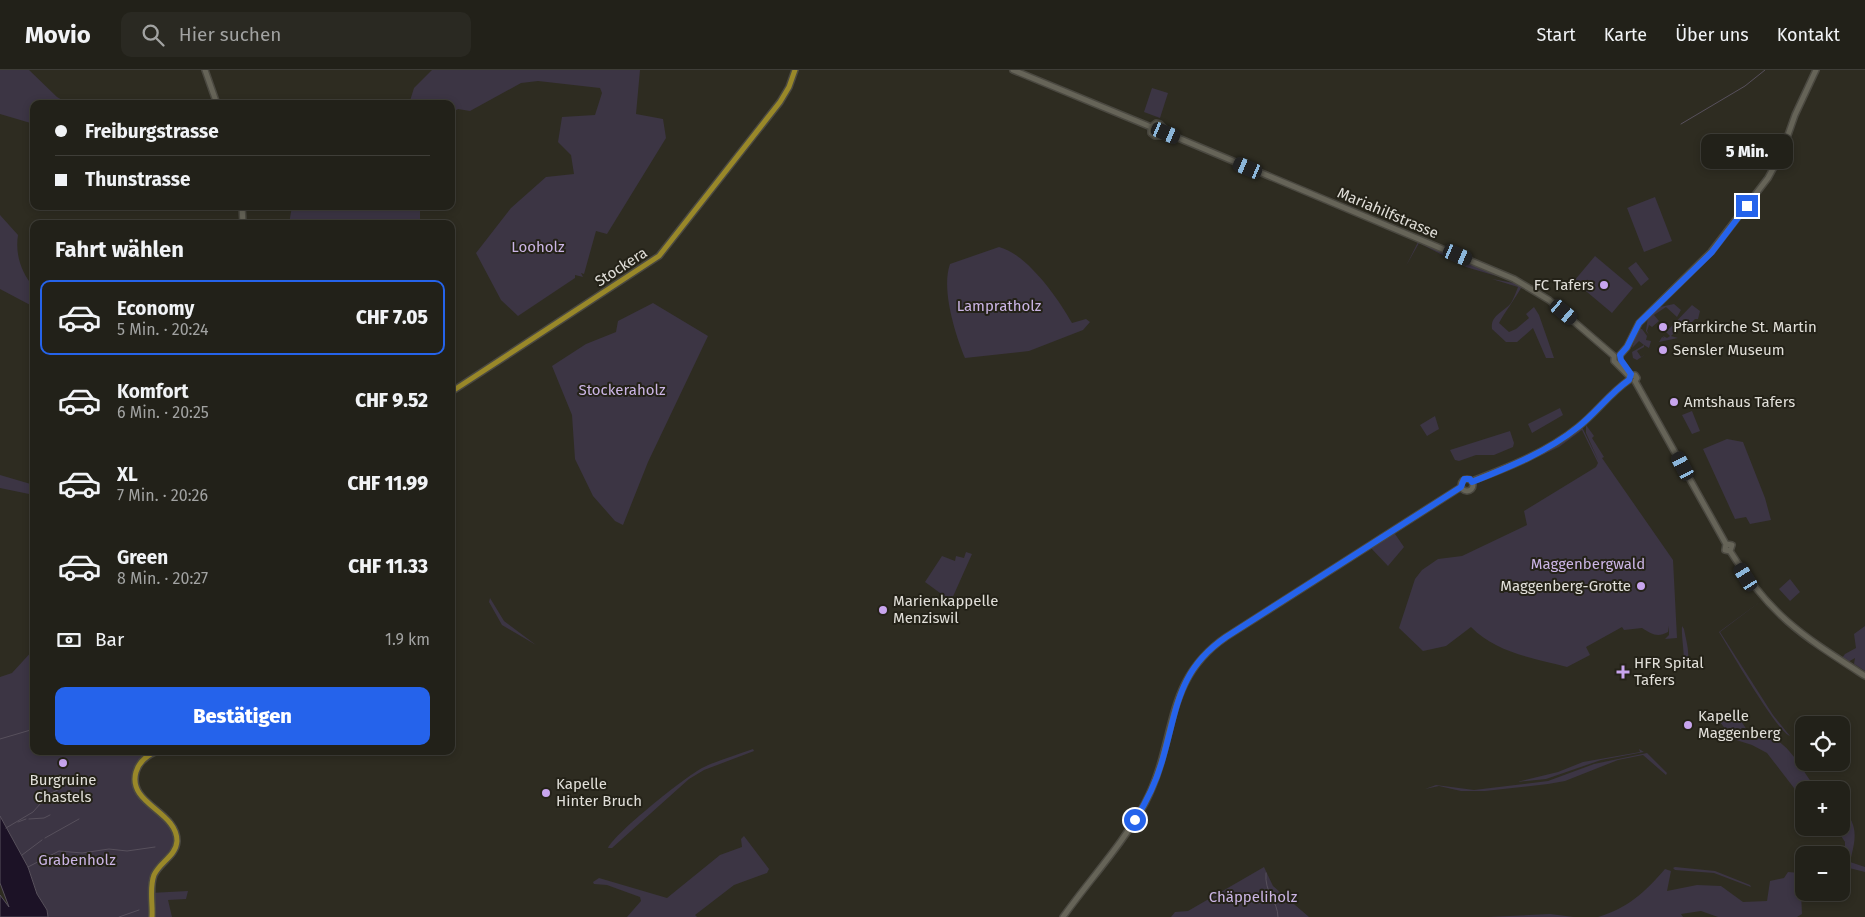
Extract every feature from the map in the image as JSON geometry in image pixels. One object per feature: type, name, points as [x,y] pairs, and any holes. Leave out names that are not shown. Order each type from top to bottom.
[{"type":"main road","points":[[205,70],[216,100]]},
{"type":"main road","name":"Stockera","points":[[455,389],[659,256],[785,94],[794,70]]},
{"type":"main road","name":"Mariahilfstrasse","points":[[1013,70],[1151,127]]},
{"type":"main road","points":[[1618,358],[1627,347],[1639,323],[1712,252],[1768,178],[1779,158],[1795,115],[1816,70]]},
{"type":"main road","name":"Mariahilfstrasse","points":[[1151,127],[1156,123],[1160,124],[1163,126],[1164,132]]},
{"type":"main road","name":"Mariahilfstrasse","points":[[1151,127],[1151,133],[1155,136],[1160,136],[1164,132]]},
{"type":"main road","name":"Mariahilfstrasse","points":[[1164,132],[1514,279],[1548,300],[1618,358],[1726,544],[1732,545],[1730,551],[1756,589],[1784,621],[1812,642],[1865,676]]},
{"type":"main road","points":[[1472,482],[1544,450],[1564,438],[1587,420],[1631,378]]},
{"type":"main road","points":[[1063,917],[1124,836],[1146,802],[1163,759],[1181,688],[1200,658],[1226,637],[1461,487],[1464,479],[1470,479],[1472,482]]},
{"type":"main road","points":[[1461,487],[1466,491],[1470,490],[1473,485],[1472,482]]},
{"type":"main road","points":[[150,755],[140,763],[136,770],[135,782],[142,797],[172,826],[176,841],[174,851],[155,874],[152,890],[152,917]]},
{"type":"green space","points":[[0,70],[29,70],[62,100],[30,100],[30,123],[0,114]]},
{"type":"green space","name":"Looholz","points":[[432,70],[640,70],[636,114],[663,119],[666,138],[607,234],[596,231],[584,274],[581,273],[583,277],[575,275],[575,278],[518,316],[501,300],[476,253],[511,208],[546,177],[574,174],[571,155],[558,142],[562,117],[595,115],[602,93],[600,88],[538,81],[521,83],[470,111],[458,109],[455,111],[455,100],[410,100],[414,88]]},
{"type":"green space","points":[[1152,88],[1168,93],[1160,118],[1144,112]]},
{"type":"green space","points":[[1655,197],[1672,241],[1644,252],[1627,208]]},
{"type":"green space","points":[[291,210],[420,210],[420,220],[290,220]]},
{"type":"green space","points":[[0,215],[18,235],[18,256],[22,269],[30,283],[30,305],[0,289]]},
{"type":"green space","points":[[1418,242],[1510,280],[1466,267],[1419,243],[1406,266]]},
{"type":"green space","name":"Lampratholz","points":[[999,247],[1010,251],[1020,258],[1041,278],[1072,323],[1086,319],[1090,322],[1083,330],[1029,351],[965,358],[950,311],[947,286],[950,264]]},
{"type":"green space","name":"FC Tafers","points":[[1595,256],[1633,288],[1612,313],[1574,281]]},
{"type":"green space","points":[[1636,262],[1649,279],[1641,286],[1628,268]]},
{"type":"green space","points":[[1492,279],[1514,283],[1525,289],[1521,288],[1499,323],[1509,332],[1516,329],[1529,318],[1526,314],[1534,307],[1539,315],[1554,358],[1546,358],[1533,328],[1517,342],[1506,342],[1492,329],[1493,320],[1511,303],[1518,287]]},
{"type":"green space","name":"Stockeraholz","points":[[653,303],[708,336],[648,462],[623,525],[615,521],[593,496],[575,459],[572,415],[552,366],[586,344],[616,332],[618,321]]},
{"type":"green space","points":[[1674,304],[1681,310],[1677,317],[1666,307],[1654,315],[1659,321],[1652,327],[1649,325],[1647,331],[1649,335],[1646,331],[1648,316],[1660,307]]},
{"type":"green space","points":[[1692,305],[1700,311],[1698,319],[1695,319],[1687,327],[1682,325],[1671,336],[1678,338],[1659,342],[1662,337],[1664,338],[1663,336],[1667,338],[1670,336],[1666,332]]},
{"type":"green space","points":[[1638,329],[1642,329],[1647,336],[1646,340],[1651,341],[1649,348],[1639,341],[1632,348]]},
{"type":"green space","points":[[1644,345],[1644,347],[1637,351],[1641,357],[1646,354],[1637,360],[1633,358],[1632,352]]},
{"type":"green space","points":[[1560,408],[1563,415],[1532,433],[1528,424]]},
{"type":"green space","points":[[1692,411],[1700,431],[1692,434],[1682,415]]},
{"type":"green space","points":[[1435,416],[1439,429],[1427,436],[1420,425]]},
{"type":"green space","name":"Maggenbergwald","points":[[1586,425],[1594,436],[1592,438],[1604,457],[1602,458],[1673,560],[1677,638],[1665,639],[1669,635],[1669,626],[1668,632],[1658,635],[1642,628],[1624,630],[1622,627],[1586,647],[1590,655],[1567,667],[1504,649],[1481,636],[1471,627],[1446,646],[1423,651],[1399,628],[1415,579],[1422,570],[1438,559],[1462,556],[1527,525],[1524,511],[1596,467],[1598,463],[1582,430],[1559,447],[1525,463],[1582,427],[1599,462],[1586,433]]},
{"type":"green space","points":[[1510,431],[1514,443],[1513,447],[1494,455],[1476,455],[1459,461],[1455,460],[1450,450]]},
{"type":"green space","points":[[1727,439],[1743,442],[1765,498],[1771,520],[1750,524],[1746,517],[1735,519],[1703,449]]},
{"type":"green space","points":[[0,475],[30,484],[30,494],[0,488]]},
{"type":"green space","points":[[1391,534],[1395,534],[1404,547],[1388,566],[1370,547]]},
{"type":"green space","points":[[966,552],[972,554],[951,601],[925,582],[942,556],[955,561],[956,556],[964,558]]},
{"type":"green space","points":[[1790,579],[1800,592],[1790,601],[1779,589]]},
{"type":"green space","points":[[490,598],[504,621],[536,645],[502,625],[489,602]]},
{"type":"green space","points":[[1761,601],[1720,632],[1773,715],[1790,736],[1764,706],[1719,632]]},
{"type":"green space","points":[[1682,626],[1688,656],[1688,661],[1683,669],[1684,660]]},
{"type":"green space","points":[[1865,626],[1865,671],[1854,664],[1855,658],[1848,662],[1842,658],[1845,654],[1856,648],[1854,634]]},
{"type":"green space","name":"Grabenholz","points":[[30,653],[30,755],[148,755],[137,763],[132,775],[134,786],[141,797],[170,827],[174,837],[174,845],[157,870],[150,893],[188,891],[186,899],[168,900],[172,917],[48,917],[47,910],[37,894],[28,867],[0,816],[0,677],[12,673]]},
{"type":"green space","points":[[1724,714],[1739,718],[1749,733],[1762,734],[1782,744],[1795,759],[1795,771],[1804,771],[1811,781],[1795,781],[1795,789],[1767,753],[1752,745],[1733,739],[1720,722]]},
{"type":"green space","points":[[753,749],[754,751],[704,770],[689,779],[612,848],[608,848],[636,818],[693,773],[714,762]]},
{"type":"green space","points":[[1639,749],[1644,752],[1601,760],[1546,779],[1517,782],[1558,772],[1583,762],[1640,752]]},
{"type":"green space","points":[[1647,753],[1667,773],[1666,775],[1643,755],[1618,760],[1565,781],[1548,784],[1485,791],[1461,791],[1439,786],[1425,789],[1436,785],[1474,790],[1548,781],[1594,764]]},
{"type":"green space","points":[[1850,818],[1855,839],[1850,862],[1850,846],[1845,846],[1841,836],[1850,836]]},
{"type":"green space","points":[[744,836],[769,869],[767,873],[734,885],[695,915],[697,917],[627,917],[641,901],[640,897],[607,885],[594,884],[593,882],[599,878],[667,898],[720,855],[742,847],[741,839]]},
{"type":"green space","points":[[1850,862],[1865,867],[1865,872],[1850,868]]},
{"type":"green space","name":"Chäppeliholz","points":[[1264,867],[1273,886],[1309,917],[1171,917],[1175,912],[1188,911]]},
{"type":"green space","points":[[1673,868],[1715,871],[1751,887],[1714,873],[1675,870]]},
{"type":"green space","points":[[1665,869],[1671,871],[1667,891],[1697,885],[1721,886],[1743,902],[1767,901],[1770,881],[1784,878],[1788,872],[1795,873],[1795,901],[1801,901],[1802,914],[1797,917],[1718,917],[1701,911],[1681,914],[1683,917],[1598,917],[1627,904],[1650,885]]},
{"type":"green space","points":[[1550,914],[1574,917],[1488,917]]},
{"type":"shaded area","points":[[0,816],[28,867],[37,894],[47,910],[48,917],[0,917],[0,895],[9,907],[0,883]]},
{"type":"waterway","points":[[1681,124],[1745,86],[1765,70]]},
{"type":"waterway","points":[[0,739],[30,730]]},
{"type":"waterway","points":[[6,828],[33,812],[49,794],[60,789]]},
{"type":"waterway","points":[[29,819],[44,818],[50,815]]},
{"type":"waterway","points":[[18,822],[26,819]]},
{"type":"waterway","points":[[45,838],[79,819]]},
{"type":"waterway","points":[[22,855],[42,840]]},
{"type":"waterway","points":[[28,867],[59,851],[82,853],[109,849],[127,851],[155,847]]},
{"type":"waterway","points":[[1266,873],[1267,886],[1276,906],[1278,917]]},
{"type":"waterway","points":[[119,917],[139,910]]},
{"type":"place","name":"FC Tafers","points":[[1604,285]]},
{"type":"place","name":"Pfarrkirche St. Martin","points":[[1663,327]]},
{"type":"place","name":"Sensler Museum","points":[[1663,350]]},
{"type":"place","name":"Amtshaus Tafers","points":[[1674,402]]},
{"type":"place","name":"Maggenberg-Grotte","points":[[1641,586]]},
{"type":"place","name":"Marienkappelle Menziswil","points":[[883,610]]},
{"type":"place","name":"HFR Spital Tafers","points":[[1623,672]]},
{"type":"place","name":"Kapelle Maggenberg","points":[[1688,725]]},
{"type":"place","name":"Burgruine Chastels","points":[[63,763]]},
{"type":"place","name":"Kapelle Hinter Bruch","points":[[546,793]]},
{"type":"route","points":[[1135,820],[1160,768],[1181,688],[1189,672],[1200,658],[1226,637],[1461,487],[1461,482],[1464,479],[1470,479],[1472,482],[1532,456],[1557,442],[1582,424],[1629,380],[1631,374],[1621,360],[1620,355],[1630,342],[1639,323],[1712,252],[1747,206]]}]
